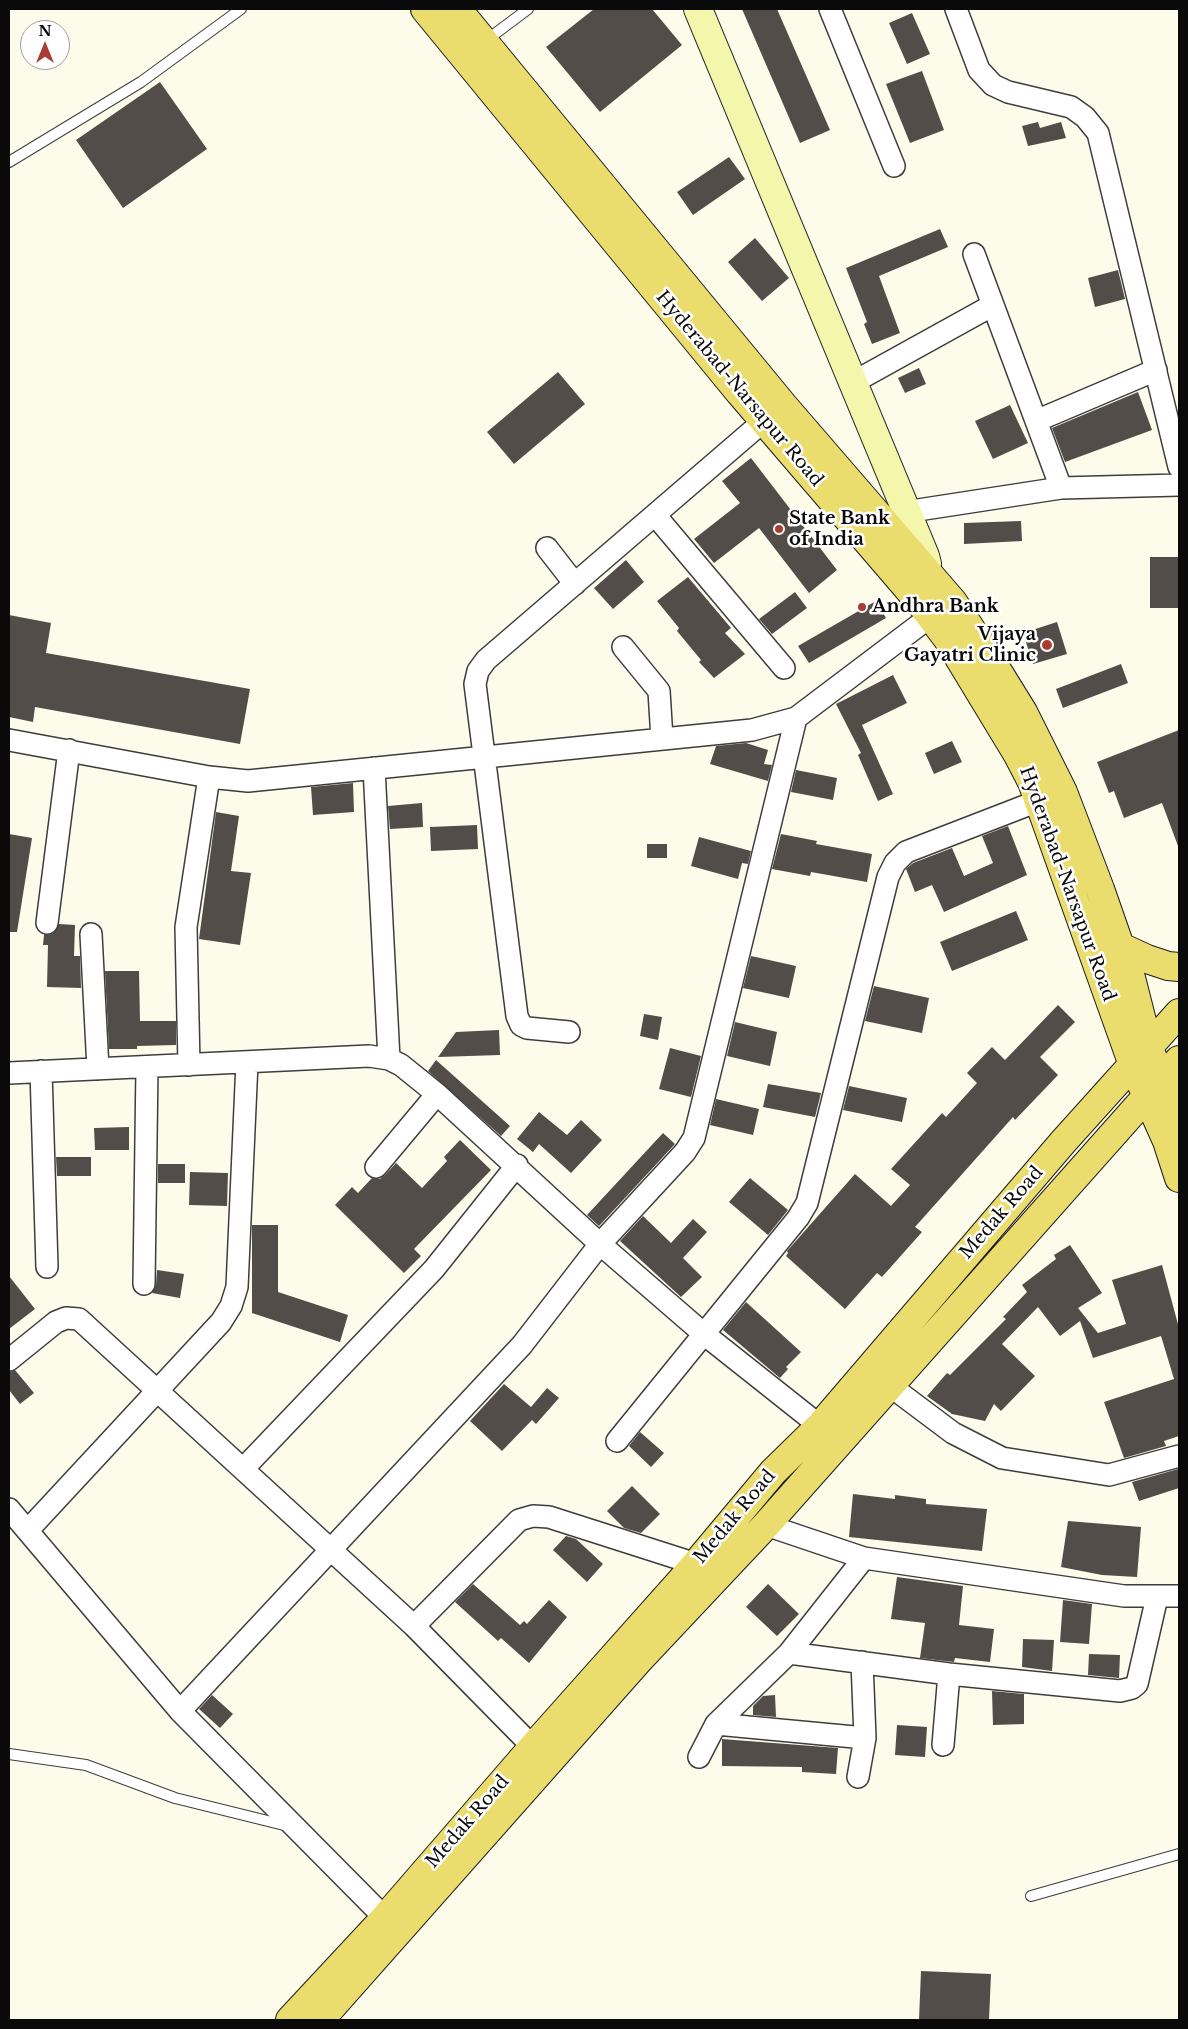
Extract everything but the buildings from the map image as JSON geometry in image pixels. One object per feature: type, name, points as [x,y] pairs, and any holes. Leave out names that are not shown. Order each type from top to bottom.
[{"type":"main road","name":"Hyderabad-Narsapur Road","points":[[425,9],[765,420],[931,616],[947,638],[1018,755],[1141,1057]]},
{"type":"main road","name":"Hyderabad-Narsapur Road","points":[[457,9],[783,405],[953,602],[1023,712],[1063,792],[1132,978],[1141,1057]]},
{"type":"main road","points":[[1121,947],[1147,959],[1168,966],[1179,967]]},
{"type":"main road","name":"Medak Road","points":[[290,2020],[385,1918],[533,1747],[696,1564],[717,1536],[772,1472],[820,1426],[1063,1142],[1179,1013]]},
{"type":"main road","points":[[1141,1057],[1173,1129],[1179,1178]]},
{"type":"main road","points":[[320,2020],[638,1661],[766,1525],[1179,1060]]},
{"type":"main road","points":[[717,1536],[736,1556]]},
{"type":"street","points":[[698,9],[905,512],[925,556],[927,564],[924,570]]},
{"type":"street","points":[[830,9],[894,166]]},
{"type":"street","points":[[956,9],[979,70],[993,85],[1008,92],[1071,108],[1085,117],[1098,133],[1179,467]]},
{"type":"street","points":[[974,254],[1061,488]]},
{"type":"street","points":[[852,383],[993,306]]},
{"type":"street","points":[[1036,420],[1156,370]]},
{"type":"street","points":[[569,1032],[527,1028],[521,1025],[517,1016],[485,756],[474,684],[478,671],[486,660],[765,420]]},
{"type":"street","points":[[905,512],[1061,488],[1179,486]]},
{"type":"street","points":[[655,515],[784,668]]},
{"type":"street","points":[[547,548],[575,584]]},
{"type":"street","points":[[9,740],[210,777],[248,781],[752,730],[796,718],[931,616]]},
{"type":"street","points":[[623,647],[659,691],[662,739]]},
{"type":"street","points":[[180,1711],[522,1345],[600,1244],[685,1152],[694,1138],[796,718]]},
{"type":"street","points":[[47,923],[69,750]]},
{"type":"street","points":[[374,768],[388,1059]]},
{"type":"street","points":[[189,1065],[186,927],[210,777]]},
{"type":"street","points":[[617,1441],[798,1218],[807,1203],[888,876],[895,863],[906,852],[1038,801]]},
{"type":"street","points":[[91,934],[98,1069]]},
{"type":"street","points":[[9,1073],[369,1056],[388,1059],[401,1065],[437,1094],[517,1165],[600,1244],[704,1334],[820,1426]]},
{"type":"street","points":[[28,1530],[221,1322],[231,1306],[237,1287],[247,1062]]},
{"type":"street","points":[[144,1284],[147,1067]]},
{"type":"street","points":[[41,1071],[47,1267]]},
{"type":"street","points":[[376,1167],[437,1094]]},
{"type":"street","points":[[243,1469],[434,1270],[517,1165]]},
{"type":"street","points":[[9,1360],[56,1322],[66,1318],[80,1319],[414,1626],[533,1747]]},
{"type":"street","points":[[889,1385],[953,1433],[1002,1458],[1109,1475],[1179,1456]]},
{"type":"street","points":[[9,1509],[180,1711],[385,1918]]},
{"type":"street","points":[[414,1626],[520,1520],[533,1516],[548,1517],[696,1564]]},
{"type":"street","points":[[766,1525],[864,1558],[1124,1596],[1179,1596]]},
{"type":"street","points":[[698,1757],[716,1724],[789,1653],[864,1558]]},
{"type":"street","points":[[789,1653],[949,1674],[1120,1691],[1132,1688],[1137,1684],[1141,1674],[1157,1597]]},
{"type":"street","points":[[858,1777],[865,1738],[862,1662]]},
{"type":"street","points":[[943,1745],[949,1674]]},
{"type":"street","points":[[716,1724],[865,1738]]},
{"type":"lane","points":[[9,162],[141,82],[241,9]]},
{"type":"lane","points":[[484,43],[528,9]]},
{"type":"lane","points":[[9,1754],[86,1765],[175,1798],[296,1828]]},
{"type":"lane","points":[[1031,1896],[1179,1854]]},
{"type":"place","name":"State Bank of India","points":[[779,529]]},
{"type":"place","name":"Andhra Bank","points":[[862,607]]},
{"type":"place","name":"Vijaya Gayatri Clinic","points":[[1047,645]]}]
